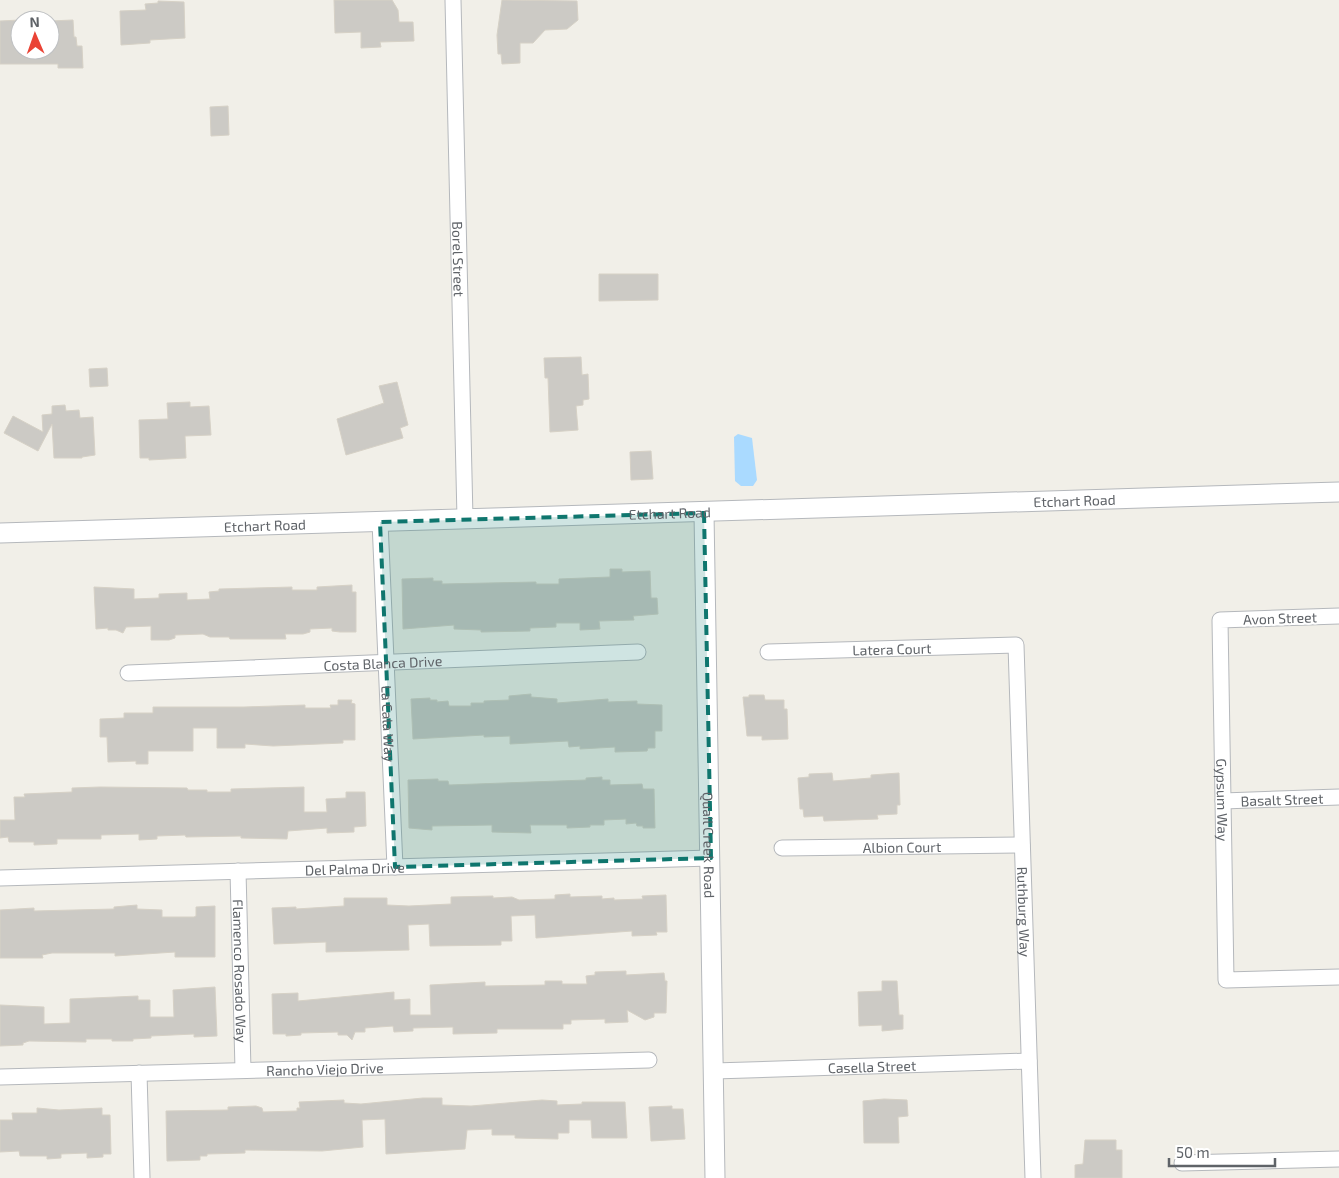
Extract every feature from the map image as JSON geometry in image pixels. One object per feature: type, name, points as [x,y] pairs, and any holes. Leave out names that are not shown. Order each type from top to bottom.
[{"type":"street","name":"Borel Street","points":[[452,0],[465,518]]},
{"type":"street","name":"Etchart Road","points":[[0,533],[465,518],[704,514],[1339,492]]},
{"type":"street","name":"Quail Creek Road","points":[[704,514],[715,1178]]},
{"type":"street","name":"La Cala Way","points":[[380,522],[395,867]]},
{"type":"street","name":"Avon Street","points":[[1220,620],[1339,616]]},
{"type":"street","name":"Gypsum Way","points":[[1220,620],[1226,980],[1339,977]]},
{"type":"street","name":"Latera Court","points":[[768,652],[1016,645]]},
{"type":"street","name":"Ruthburg Way","points":[[1016,645],[1033,1178]]},
{"type":"street","name":"Costa Blanca Drive","points":[[128,673],[385,664],[638,652]]},
{"type":"street","name":"Basalt Street","points":[[1223,801],[1339,797]]},
{"type":"street","name":"Albion Court","points":[[782,848],[1022,845]]},
{"type":"street","name":"Del Palma Drive","points":[[0,878],[711,858]]},
{"type":"street","name":"Flamenco Rosado Way","points":[[238,871],[243,1070]]},
{"type":"street","name":"Rancho Viejo Drive","points":[[0,1077],[648,1060]]},
{"type":"street","name":"Casella Street","points":[[714,1071],[1029,1061]]},
{"type":"street","points":[[139,1073],[142,1178]]},
{"type":"street","points":[[1182,1163],[1339,1158]]},
{"type":"highlighted area","points":[[704,513],[711,858],[395,867],[380,522]]},
{"type":"water","points":[[738,434],[752,438],[757,480],[753,486],[741,486],[735,481],[734,437]]},
{"type":"building","points":[[334,0],[392,0],[398,10],[399,22],[413,22],[414,41],[380,42],[381,47],[361,48],[361,32],[335,33]]},
{"type":"building","points":[[502,0],[577,1],[578,20],[567,29],[545,30],[533,43],[520,43],[520,63],[502,64],[501,54],[498,54],[497,35]]},
{"type":"building","points":[[158,1],[184,2],[185,38],[150,40],[150,43],[121,45],[120,11],[146,10],[145,4],[158,3]]},
{"type":"building","points":[[10,20],[10,60],[60,60],[60,21],[73,20],[74,37],[76,37],[77,46],[82,46],[83,68],[58,68],[58,64],[0,64],[0,21]]},
{"type":"building","points":[[228,106],[229,135],[211,136],[210,107]]},
{"type":"building","points":[[599,274],[658,274],[658,300],[599,301]]},
{"type":"building","points":[[581,357],[582,375],[588,374],[589,399],[583,400],[583,405],[576,406],[578,430],[550,432],[548,378],[545,378],[544,358]]},
{"type":"building","points":[[107,368],[108,386],[90,387],[89,369]]},
{"type":"building","points":[[397,382],[408,425],[400,428],[403,438],[346,455],[337,419],[384,403],[379,386]]},
{"type":"building","points":[[190,402],[190,407],[209,406],[211,435],[185,436],[186,458],[149,460],[149,458],[140,458],[139,420],[168,419],[167,403]]},
{"type":"building","points":[[65,405],[66,411],[79,410],[80,418],[93,417],[95,455],[82,458],[54,458],[52,424],[38,451],[4,433],[13,416],[43,432],[42,415],[52,414],[52,406]]},
{"type":"building","points":[[651,451],[653,479],[631,480],[630,452]]},
{"type":"building","points":[[610,569],[622,569],[622,572],[650,571],[651,598],[657,598],[658,614],[633,616],[634,620],[599,621],[600,629],[580,630],[580,623],[556,623],[556,627],[530,628],[530,631],[481,632],[481,630],[454,629],[454,625],[403,629],[402,579],[433,578],[433,581],[442,581],[442,584],[536,582],[536,584],[559,584],[559,579],[610,577]]},
{"type":"building","points":[[352,585],[352,592],[356,592],[356,632],[332,631],[332,628],[310,629],[310,632],[303,634],[285,634],[286,639],[230,639],[229,637],[210,637],[203,634],[175,635],[175,638],[169,640],[151,640],[151,626],[126,627],[123,633],[116,630],[108,630],[108,628],[96,629],[94,587],[134,589],[134,599],[159,598],[159,594],[187,593],[187,600],[210,599],[209,592],[219,591],[219,589],[292,587],[292,590],[317,590],[317,587]]},
{"type":"building","points":[[531,694],[531,697],[557,699],[557,703],[608,699],[608,702],[637,701],[637,704],[662,705],[662,731],[655,731],[655,748],[648,748],[647,751],[615,752],[615,747],[580,749],[580,746],[569,747],[568,741],[510,744],[510,736],[484,737],[484,735],[413,739],[411,699],[430,698],[430,700],[437,700],[437,702],[448,701],[449,706],[471,706],[471,703],[509,700],[509,696]]},
{"type":"building","points":[[749,695],[764,695],[765,700],[784,700],[784,709],[787,709],[788,739],[762,740],[762,736],[747,736],[743,697],[749,697]]},
{"type":"building","points":[[338,700],[352,700],[351,703],[355,704],[355,740],[343,740],[343,743],[273,746],[245,744],[245,748],[217,748],[217,728],[193,728],[193,751],[148,751],[148,764],[136,764],[136,761],[108,762],[107,737],[100,737],[100,719],[124,718],[124,713],[153,713],[153,707],[305,705],[305,708],[331,708],[330,705],[338,705]]},
{"type":"building","points":[[832,773],[833,781],[871,778],[871,775],[899,773],[900,805],[897,805],[897,814],[877,815],[878,819],[824,821],[823,816],[804,817],[803,809],[800,809],[798,778],[809,777],[809,774]]},
{"type":"building","points":[[602,777],[602,780],[610,780],[610,785],[642,784],[643,789],[654,789],[655,828],[643,828],[643,826],[637,826],[636,823],[626,824],[626,819],[604,820],[604,825],[590,825],[590,827],[567,828],[567,825],[530,825],[531,833],[492,832],[492,825],[432,826],[432,830],[409,828],[408,780],[438,779],[438,781],[448,781],[449,785],[586,780],[586,778]]},
{"type":"building","points":[[304,787],[304,812],[327,812],[326,799],[346,798],[346,792],[365,792],[366,826],[354,827],[354,832],[327,833],[327,828],[288,831],[287,839],[241,838],[241,836],[186,837],[185,835],[157,836],[157,839],[139,840],[139,834],[101,835],[101,839],[57,839],[57,844],[34,845],[34,842],[9,842],[8,837],[0,838],[0,820],[15,820],[14,797],[25,797],[24,794],[72,792],[72,788],[187,788],[188,790],[207,790],[207,792],[231,792],[231,789]]},
{"type":"building","points":[[570,894],[570,897],[602,896],[602,899],[614,898],[614,900],[643,899],[642,896],[666,895],[667,932],[656,932],[657,935],[632,936],[632,931],[536,938],[535,915],[511,916],[512,941],[501,941],[501,945],[430,946],[429,924],[408,925],[409,950],[326,952],[326,942],[274,944],[272,908],[296,907],[296,909],[344,906],[344,898],[387,898],[387,905],[409,906],[451,904],[451,897],[493,896],[493,898],[512,897],[519,900],[555,899],[555,895]]},
{"type":"building","points":[[137,905],[137,909],[162,910],[162,917],[194,917],[196,916],[196,907],[215,906],[215,957],[175,957],[175,952],[115,956],[115,953],[52,953],[42,955],[43,958],[0,958],[0,910],[34,908],[34,911],[114,909],[114,907]]},
{"type":"building","points":[[626,971],[626,975],[664,973],[665,981],[667,981],[666,1013],[654,1013],[654,1017],[645,1020],[627,1010],[628,1022],[605,1023],[605,1019],[571,1020],[571,1024],[563,1024],[563,1029],[497,1029],[497,1033],[453,1034],[453,1027],[413,1028],[413,1031],[394,1032],[393,1026],[365,1028],[365,1032],[355,1032],[352,1040],[347,1035],[338,1035],[338,1032],[301,1033],[301,1035],[286,1036],[286,1034],[273,1034],[272,994],[298,993],[298,1001],[394,992],[394,1000],[410,999],[410,1015],[431,1015],[430,985],[485,982],[485,986],[545,985],[545,981],[562,981],[562,984],[587,984],[586,976],[595,975],[595,972]]},
{"type":"building","points":[[882,981],[897,981],[899,1015],[903,1015],[903,1029],[882,1031],[882,1025],[859,1026],[858,992],[882,991]]},
{"type":"building","points":[[215,987],[217,1036],[194,1037],[194,1034],[151,1036],[151,1038],[133,1039],[133,1041],[86,1039],[86,1042],[29,1041],[23,1043],[23,1045],[0,1046],[0,1005],[44,1007],[44,1024],[70,1023],[70,999],[138,996],[138,1000],[150,1000],[150,1017],[174,1017],[173,990]]},
{"type":"building","points":[[442,1098],[442,1105],[471,1106],[542,1100],[557,1101],[557,1105],[582,1104],[582,1102],[625,1102],[627,1138],[592,1138],[591,1120],[569,1120],[569,1133],[558,1133],[558,1139],[515,1138],[515,1135],[492,1135],[492,1129],[467,1130],[465,1149],[386,1154],[385,1119],[362,1120],[363,1147],[322,1151],[245,1150],[245,1153],[207,1154],[207,1156],[200,1156],[200,1160],[167,1161],[166,1111],[228,1110],[228,1107],[256,1106],[262,1108],[263,1112],[297,1111],[297,1108],[300,1108],[299,1102],[344,1100],[344,1103],[361,1104]]},
{"type":"building","points":[[884,1099],[907,1100],[908,1116],[898,1117],[899,1143],[864,1143],[863,1101]]},
{"type":"building","points":[[672,1106],[672,1109],[683,1109],[685,1139],[651,1141],[649,1107]]},
{"type":"building","points":[[37,1108],[59,1110],[102,1108],[102,1115],[110,1115],[111,1154],[103,1154],[103,1157],[87,1158],[87,1153],[61,1154],[61,1158],[47,1159],[47,1156],[20,1156],[19,1151],[0,1152],[0,1120],[13,1120],[12,1113],[37,1113]]},
{"type":"building","points":[[1085,1140],[1116,1140],[1116,1150],[1122,1150],[1122,1178],[1075,1178],[1075,1165],[1083,1164]]}]
